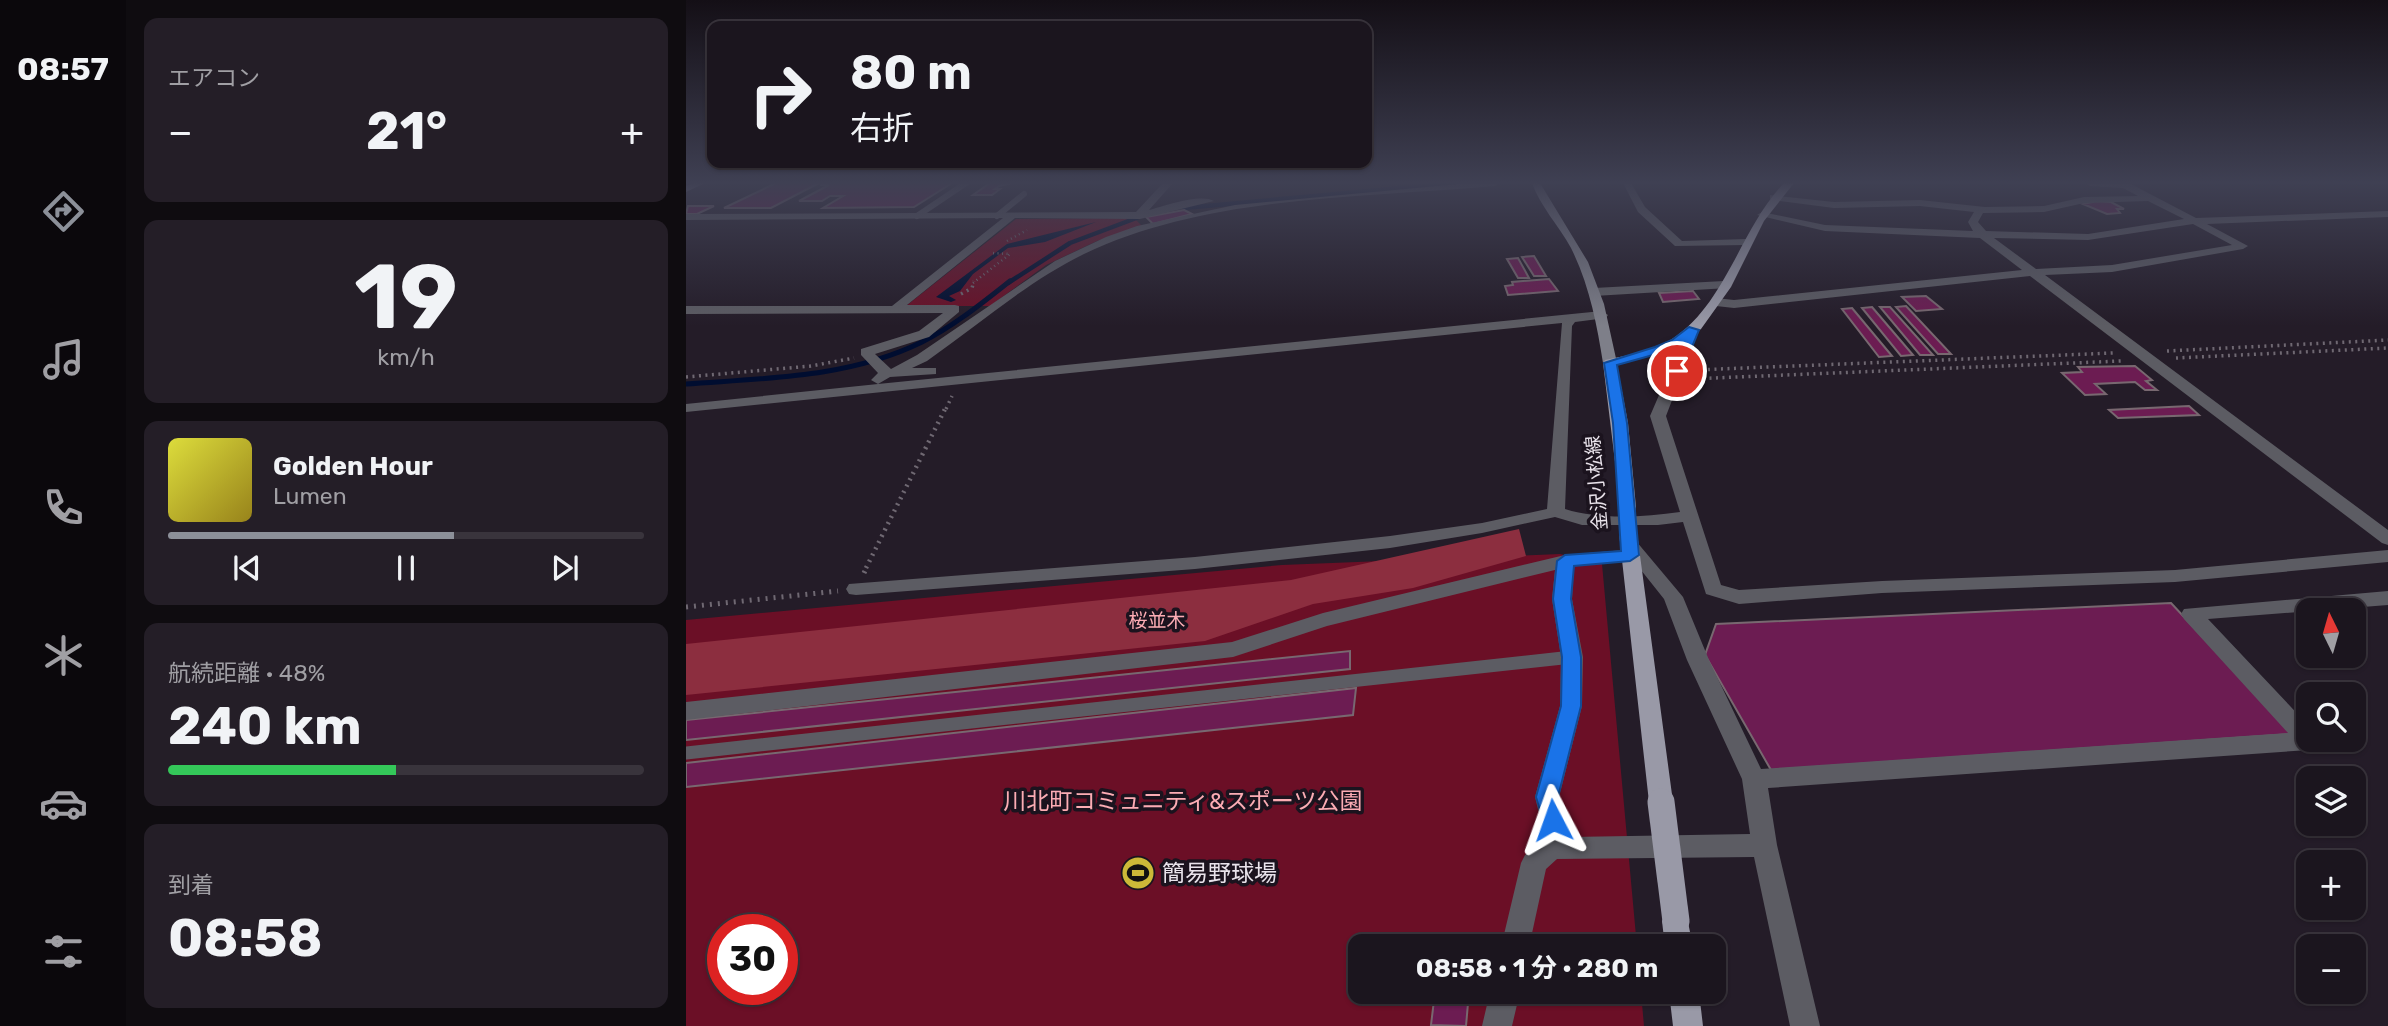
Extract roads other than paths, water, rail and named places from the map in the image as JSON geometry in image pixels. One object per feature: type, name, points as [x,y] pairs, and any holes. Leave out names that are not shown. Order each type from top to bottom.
[{"type":"main road","points":[[1610,363],[1660,350],[1693,330],[1716,302],[1753,231]]},
{"type":"main road","name":"金沢小松線","points":[[1610,363],[1620,423],[1629,544],[1677,934]]},
{"type":"main road","points":[[1685,1004],[1688,1026]]},
{"type":"street","points":[[895,309],[993,231]]},
{"type":"street","points":[[868,389],[883,370],[922,358],[1050,268],[1105,241],[1135,231]]},
{"type":"street","points":[[1565,231],[1576,248],[1602,315],[1610,363]]},
{"type":"street","points":[[1665,231],[1679,244],[1746,242]]},
{"type":"street","points":[[1859,231],[1937,234],[1981,232],[2063,237],[2119,235],[2135,231]]},
{"type":"street","points":[[2055,231],[2063,237]]},
{"type":"street","points":[[1716,302],[1734,304],[2032,272],[2076,273],[2123,268],[2243,246],[2213,231]]},
{"type":"street","points":[[1981,232],[2388,539]]},
{"type":"street","points":[[1594,292],[1724,285]]},
{"type":"street","points":[[686,310],[955,309],[924,334],[866,352],[883,370]]},
{"type":"street","points":[[883,370],[1506,315],[1574,318]]},
{"type":"street","points":[[686,408],[1602,315]]},
{"type":"street","points":[[1556,512],[1566,326],[1574,318]]},
{"type":"street","points":[[1693,330],[1658,416],[1713,589],[1738,597],[1882,587],[2175,576],[2388,556]]},
{"type":"street","points":[[856,589],[1195,563],[1390,542],[1482,528],[1556,512],[1582,520],[1658,520],[1688,516]]},
{"type":"street","points":[[686,711],[1233,649],[1322,620],[1629,544],[1673,597],[1698,660],[1754,779],[1764,845],[1805,1026]]},
{"type":"street","points":[[1565,561],[1562,599],[1572,657],[1571,706],[1547,797],[1560,849],[1764,845]]},
{"type":"street","points":[[1754,779],[2309,741],[2191,614],[2388,598]]},
{"type":"street","points":[[1518,934],[1534,863],[1558,843]]},
{"type":"street","points":[[1497,1026],[1502,1004]]},
{"type":"lane","points":[[686,753],[1572,657]]},
{"type":"water","points":[[1060,231],[1073,231],[1045,242],[1008,248],[973,274],[960,291],[949,296],[956,300],[951,302],[936,297],[1007,244]]},
{"type":"waterway","points":[[1008,283],[1070,243],[1102,231]]},
{"type":"waterway","points":[[686,384],[777,378],[866,363],[922,342],[945,329],[1010,281]]},
{"type":"place","name":"簡易野球場","points":[[1138,873]]},
{"type":"park label","name":"桜並木","points":[[1157,620]]},
{"type":"park label","name":"川北町コミュニティ&スポーツ公園","points":[[1183,801]]}]
